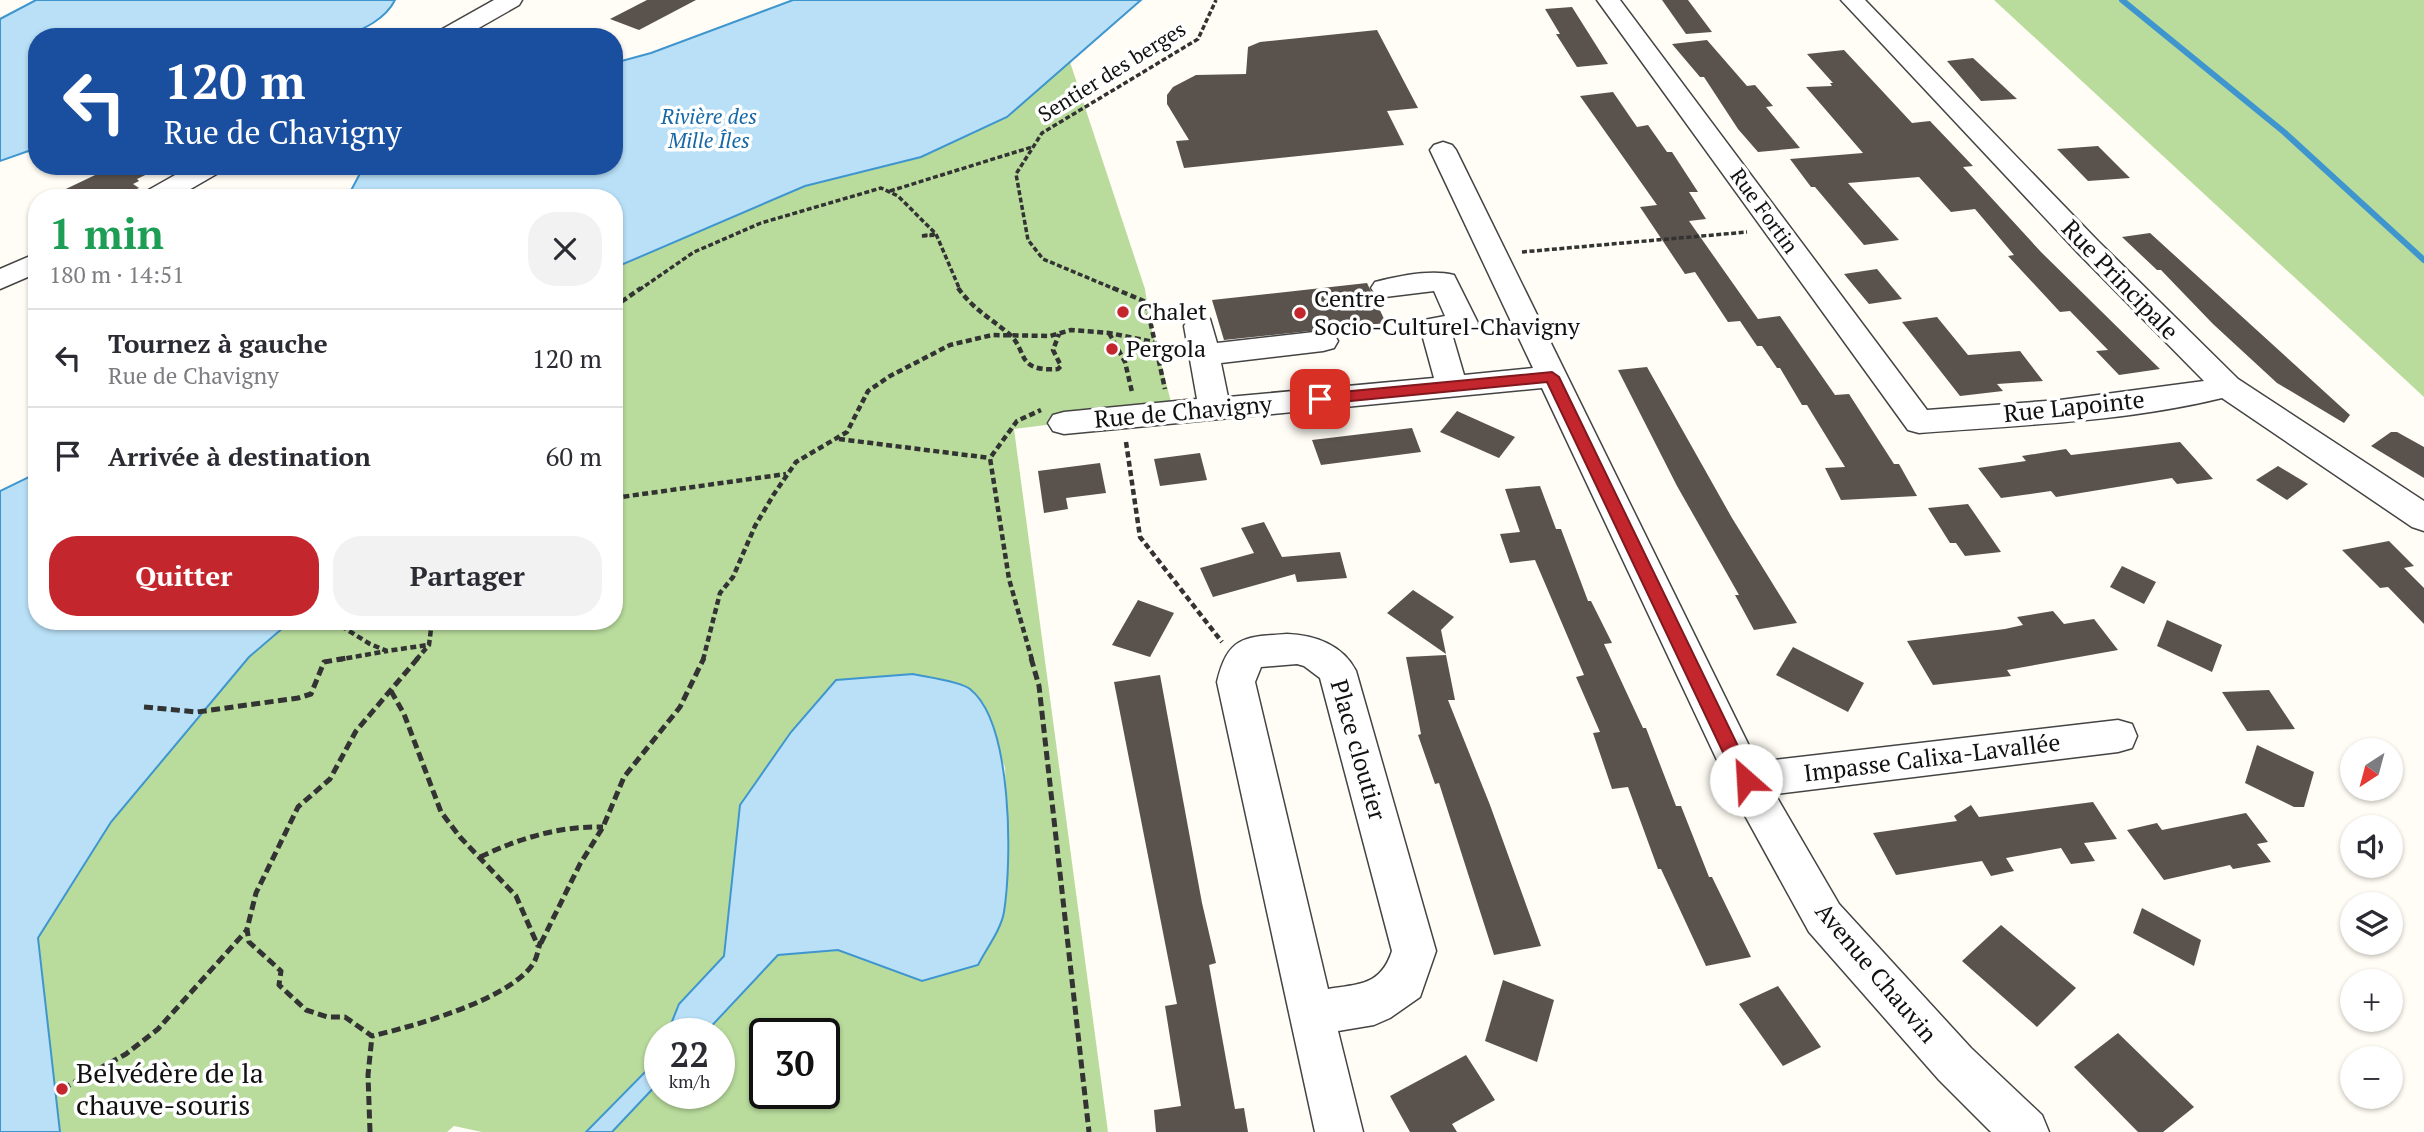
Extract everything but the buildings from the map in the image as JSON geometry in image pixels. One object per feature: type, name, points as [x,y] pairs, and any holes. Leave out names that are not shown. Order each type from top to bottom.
[{"type":"street","points":[[461,28],[511,0]]},
{"type":"street","name":"Rue Fortin","points":[[1608,0],[1919,422]]},
{"type":"street","name":"Rue Principale","points":[[1852,0],[2088,247],[2227,386],[2424,517]]},
{"type":"street","name":"Avenue Chauvin","points":[[1443,150],[1746,780],[1824,918],[1955,1063],[2025,1132]]},
{"type":"street","points":[[171,189],[195,175]]},
{"type":"street","points":[[0,280],[28,266]]},
{"type":"street","points":[[1385,288],[1444,281],[1464,323],[1435,327],[1452,386]]},
{"type":"street","points":[[1215,409],[1202,341],[1323,341]]},
{"type":"street","name":"Rue de Chavigny","points":[[1055,416],[1215,409],[1552,377]]},
{"type":"street","name":"Rue Lapointe","points":[[1919,422],[2060,411],[2199,393],[2227,386]]},
{"type":"street","name":"Place cloutier","points":[[1240,665],[1250,653],[1298,647],[1324,657],[1337,671],[1414,951],[1404,982],[1374,1003],[1313,1013]]},
{"type":"street","points":[[1240,665],[1236,682],[1339,1132]]},
{"type":"street","name":"Impasse Calixa-Lavallée","points":[[1746,780],[2118,736]]},
{"type":"path","name":"Sentier des berges","points":[[1154,342],[1146,302],[1043,259],[1028,240],[1016,174],[1042,133],[1198,39],[1216,0]]},
{"type":"path","points":[[889,192],[1033,147]]},
{"type":"path","points":[[623,301],[694,252],[761,223],[875,188],[898,196],[936,235],[956,285],[990,322],[1011,335],[1022,358],[1041,370],[1051,371],[1061,366],[1054,358],[1052,349],[1060,333]]},
{"type":"path","points":[[1493,255],[1777,229]]},
{"type":"path","points":[[538,947],[580,864],[603,827],[624,777],[680,707],[707,652],[720,593],[733,577],[755,526],[786,474],[796,463],[847,432],[868,391],[890,376],[950,345],[992,335],[1027,338],[1071,330],[1110,333],[1154,342],[1165,390],[1130,412]]},
{"type":"path","points":[[1110,333],[1125,362],[1140,537],[1240,665]]},
{"type":"path","points":[[1055,416],[1034,411],[1010,428],[990,458],[1009,579],[1039,686],[1089,1132]]},
{"type":"path","points":[[839,439],[990,458]]},
{"type":"path","points":[[623,497],[786,474]]},
{"type":"path","points":[[347,630],[370,644],[387,650]]},
{"type":"path","points":[[431,630],[429,645],[356,731],[330,779],[298,807],[256,892],[247,929],[249,942],[281,971],[279,985],[306,1010],[328,1017],[345,1017],[372,1036],[410,1028],[505,988],[533,965],[540,943],[538,947]]},
{"type":"path","points":[[144,707],[197,712],[298,698],[311,694],[324,662],[429,645]]},
{"type":"path","points":[[391,691],[404,713],[441,812],[460,837],[516,896],[538,947]]},
{"type":"path","points":[[480,857],[508,843],[539,834],[568,827],[603,827]]},
{"type":"path","points":[[62,1089],[127,1054],[158,1029],[247,929]]},
{"type":"path","points":[[370,1132],[368,1074],[372,1036]]},
{"type":"green space","points":[[1994,0],[2424,0],[2424,397]]},
{"type":"green space","points":[[1070,62],[1145,289],[1150,323],[1173,409],[1014,429],[1108,1132],[612,1132],[644,1098],[644,1109],[735,1109],[735,1018],[719,1018],[778,955],[838,950],[922,981],[1004,915],[1008,853],[1005,768],[984,704],[968,687],[913,674],[740,805],[724,956],[679,1004],[673,1018],[644,1018],[644,1073],[586,1132],[482,1132],[454,1126],[447,1132],[60,1132],[38,938],[111,822],[249,657],[280,630],[623,630],[623,264],[805,186],[921,157],[1007,117]]},
{"type":"water","points":[[36,0],[395,0],[385,13],[364,28],[28,28],[28,151],[0,161],[0,19]]},
{"type":"water","name":"Rivière des Mille Îles","points":[[793,0],[1141,0],[1007,117],[921,157],[805,186],[623,264],[623,189],[352,189],[359,175],[623,175],[623,61],[651,53]]},
{"type":"water","points":[[28,477],[28,630],[280,630],[249,657],[111,822],[38,938],[60,1132],[0,1132],[0,491]]},
{"type":"water","points":[[913,674],[965,686],[984,706],[995,731],[1002,761],[1008,828],[1007,889],[1004,912],[997,932],[978,965],[922,981],[838,950],[778,955],[719,1018],[673,1018],[679,1004],[724,956],[740,805],[791,732],[836,680]]},
{"type":"water","points":[[644,1073],[644,1098],[612,1132],[586,1132]]},
{"type":"waterway","points":[[2122,0],[2284,132],[2424,260]]},
{"type":"place","name":"Chalet","points":[[1123,312]]},
{"type":"place","name":"Centre Socio-Culturel-Chavigny","points":[[1300,313]]},
{"type":"place","name":"Pergola","points":[[1112,349]]},
{"type":"place","name":"Belvédère de la chauve-souris","points":[[62,1089]]},
{"type":"route","points":[[1320,399],[1552,377],[1746,780]]}]
